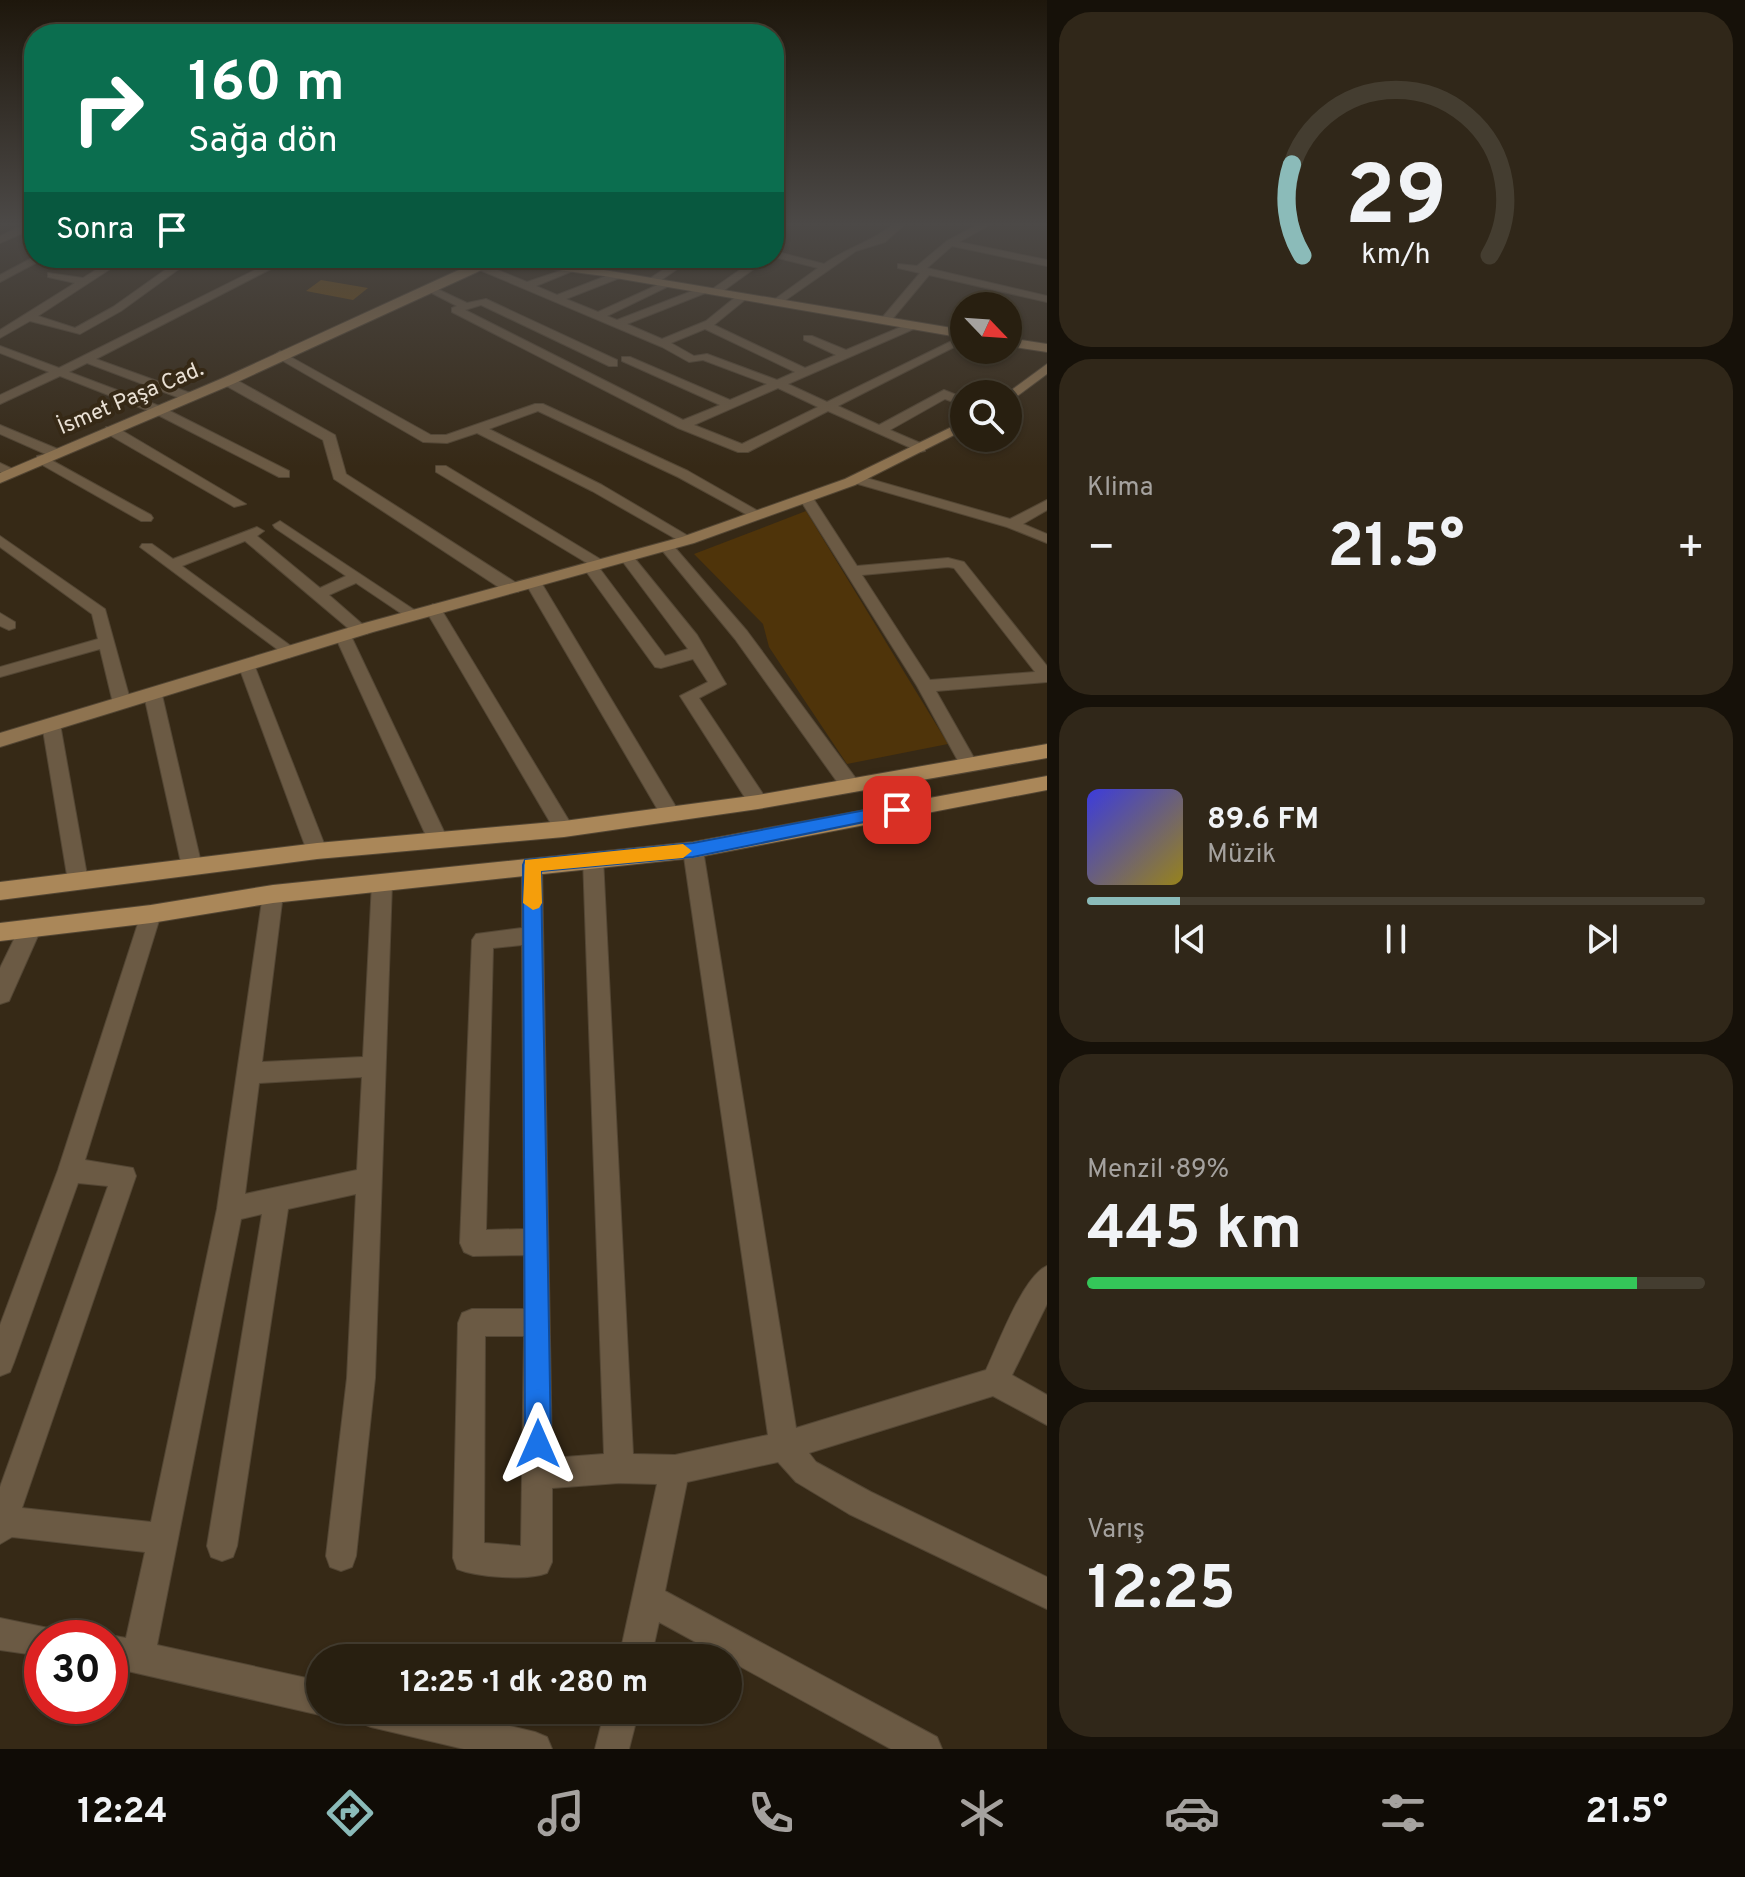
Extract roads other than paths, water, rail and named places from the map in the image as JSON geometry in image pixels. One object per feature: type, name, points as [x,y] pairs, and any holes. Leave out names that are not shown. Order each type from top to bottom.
[{"type":"main road","name":"İsmet Paşa Cad.","points":[[4,472],[228,381],[393,304]]},
{"type":"main road","points":[[785,304],[950,333]]},
{"type":"main road","points":[[1022,344],[1047,348]]},
{"type":"main road","points":[[1022,388],[1047,368]]},
{"type":"main road","points":[[0,740],[433,609],[688,540],[856,479],[950,432]]},
{"type":"main road","points":[[0,891],[317,851],[564,829],[758,802],[1047,751]]},
{"type":"main road","points":[[0,932],[151,914],[273,894],[593,858],[693,850],[1047,783]]},
{"type":"street","points":[[1,333],[51,304]]},
{"type":"street","points":[[29,317],[76,332],[125,304]]},
{"type":"street","points":[[4,395],[59,372],[196,304]]},
{"type":"street","points":[[460,304],[465,306]]},
{"type":"street","points":[[473,304],[456,310],[683,425],[743,449],[950,343]]},
{"type":"street","points":[[488,304],[731,405]]},
{"type":"street","points":[[568,304],[693,360],[703,356],[780,385],[920,448]]},
{"type":"street","points":[[598,316],[625,304]]},
{"type":"street","points":[[618,324],[675,304]]},
{"type":"street","points":[[660,346],[705,325],[733,304]]},
{"type":"street","points":[[885,321],[898,304]]},
{"type":"street","points":[[705,325],[806,373]]},
{"type":"street","points":[[683,425],[912,326]]},
{"type":"street","points":[[808,338],[846,355]]},
{"type":"street","points":[[0,349],[158,410],[284,474]]},
{"type":"street","points":[[588,376],[639,354]]},
{"type":"street","points":[[280,355],[428,439],[447,439],[539,407],[683,474],[758,515]]},
{"type":"street","points":[[86,359],[189,397]]},
{"type":"street","points":[[228,381],[330,438],[339,476],[512,588]]},
{"type":"street","points":[[880,430],[944,394],[950,396]]},
{"type":"street","points":[[0,429],[146,518]]},
{"type":"street","points":[[480,429],[597,488],[688,540]]},
{"type":"street","points":[[111,430],[239,504]]},
{"type":"street","points":[[441,469],[595,566],[661,663],[697,652]]},
{"type":"street","points":[[856,479],[1012,524],[1047,539]]},
{"type":"street","points":[[806,498],[925,686],[969,765]]},
{"type":"street","points":[[1012,524],[1047,504]]},
{"type":"street","points":[[280,525],[414,615]]},
{"type":"street","points":[[171,565],[255,532],[318,594],[352,633],[438,840]]},
{"type":"street","points":[[0,540],[99,612],[122,703]]},
{"type":"street","points":[[666,546],[741,635],[850,785]]},
{"type":"street","points":[[147,547],[289,653]]},
{"type":"street","points":[[627,558],[691,639],[718,684],[689,696],[758,802]]},
{"type":"street","points":[[852,571],[948,562],[959,565],[1047,677]]},
{"type":"street","points":[[318,594],[358,577]]},
{"type":"street","points":[[534,584],[669,812]]},
{"type":"street","points":[[433,609],[564,829]]},
{"type":"street","points":[[0,672],[107,642]]},
{"type":"street","points":[[247,667],[317,851]]},
{"type":"street","points":[[925,686],[1047,677]]},
{"type":"street","points":[[153,695],[192,867]]},
{"type":"street","points":[[51,724],[78,881]]},
{"type":"street","points":[[693,850],[784,1446],[806,1472],[860,1503],[1047,1593]]},
{"type":"street","points":[[593,858],[619,1468]]},
{"type":"street","points":[[532,865],[538,1322],[536,1562],[468,1558],[472,1323],[538,1322]]},
{"type":"street","points":[[341,1556],[361,1378],[382,883]]},
{"type":"street","points":[[128,1644],[162,1539],[230,1209],[273,894]]},
{"type":"street","points":[[0,1362],[70,1170],[151,914]]},
{"type":"street","points":[[0,994],[30,929]]},
{"type":"street","points":[[533,936],[483,940],[473,1243],[537,1242]]},
{"type":"street","points":[[248,1073],[376,1066]]},
{"type":"street","points":[[70,1170],[124,1176],[1,1525],[162,1539]]},
{"type":"street","points":[[230,1209],[370,1179]]},
{"type":"street","points":[[222,1546],[277,1200]]},
{"type":"street","points":[[995,1381],[1047,1279]]},
{"type":"street","points":[[538,1474],[619,1468],[675,1470],[784,1446],[995,1381],[1047,1411]]},
{"type":"street","points":[[638,1644],[675,1470]]},
{"type":"street","points":[[649,1600],[925,1749]]},
{"type":"street","points":[[0,1634],[24,1637]]},
{"type":"street","points":[[128,1654],[306,1695]]},
{"type":"street","points":[[430,1724],[535,1749]]},
{"type":"street","points":[[612,1749],[618,1724]]}]
